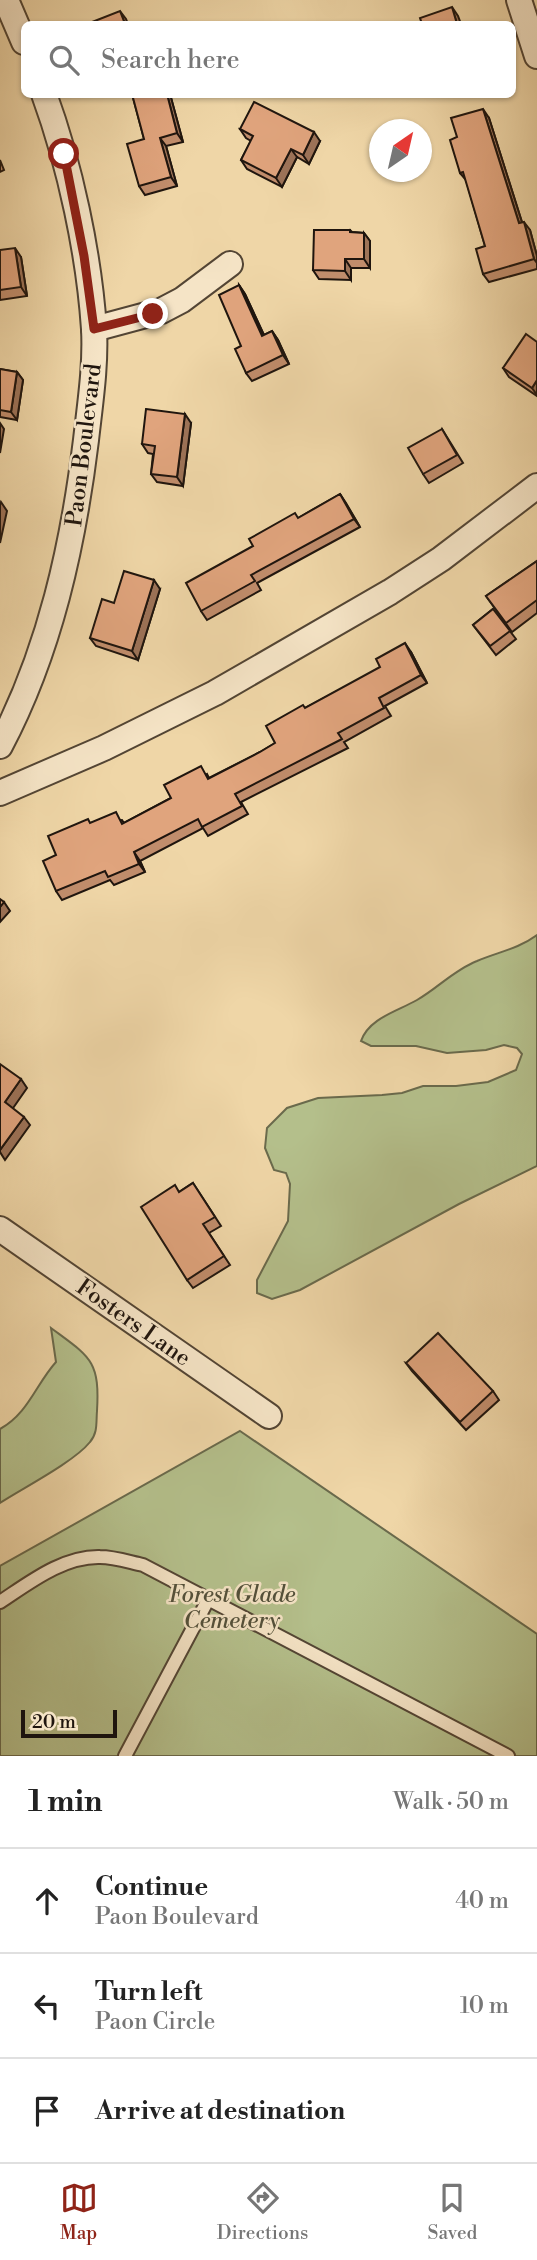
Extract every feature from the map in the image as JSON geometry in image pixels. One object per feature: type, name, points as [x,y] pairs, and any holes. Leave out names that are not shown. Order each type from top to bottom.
[{"type":"street","points":[[6,0],[21,35]]},
{"type":"street","points":[[519,0],[537,56]]},
{"type":"street","name":"Paon Boulevard","points":[[0,746],[32,676],[56,601],[72,538],[90,404],[94,329],[84,256],[69,174],[45,98]]},
{"type":"street","points":[[94,329],[161,311],[182,300],[230,264]]},
{"type":"street","points":[[0,793],[104,748],[215,693],[390,592],[441,559],[537,486]]},
{"type":"street","name":"Fosters Lane","points":[[0,1229],[269,1416]]},
{"type":"lane","points":[[0,1602],[62,1565],[98,1557],[143,1565],[508,1756]]},
{"type":"lane","points":[[125,1756],[209,1598]]},
{"type":"green space","points":[[537,935],[537,1166],[459,1204],[300,1290],[272,1299],[257,1293],[257,1280],[288,1221],[290,1184],[286,1173],[274,1170],[265,1148],[267,1128],[287,1108],[318,1098],[382,1095],[402,1093],[423,1086],[488,1082],[516,1070],[522,1054],[517,1048],[504,1045],[486,1050],[447,1053],[416,1046],[371,1046],[361,1041],[370,1026],[417,1000],[461,969],[523,944]]},
{"type":"green space","points":[[51,1328],[75,1346],[90,1361],[94,1370],[97,1394],[93,1439],[72,1458],[0,1503],[0,1429],[10,1423],[25,1407],[56,1362]]},
{"type":"green space","name":"Forest Glade Cemetery","points":[[240,1431],[537,1634],[537,1756],[0,1756],[0,1566]]},
{"type":"building","points":[[452,7],[456,21],[421,21],[420,18]]},
{"type":"building","points":[[120,11],[124,21],[95,21]]},
{"type":"building","points":[[133,98],[168,98],[177,133],[160,138],[171,177],[139,186],[127,144],[144,139]]},
{"type":"building","points":[[254,102],[314,132],[303,155],[291,149],[276,178],[241,160],[253,136],[240,129]]},
{"type":"building","points":[[483,109],[519,223],[524,222],[534,259],[483,274],[476,249],[485,246],[463,172],[460,173],[450,140],[457,137],[451,118]]},
{"type":"building","points":[[314,230],[350,230],[364,233],[364,259],[345,259],[345,271],[313,270]]},
{"type":"building","points":[[15,248],[21,287],[0,290],[0,250]]},
{"type":"building","points":[[239,285],[262,336],[272,331],[283,355],[246,373],[235,349],[241,346],[219,295]]},
{"type":"building","points":[[526,334],[537,342],[537,380],[532,388],[503,368]]},
{"type":"building","points":[[0,369],[17,372],[11,412],[0,410]]},
{"type":"building","points":[[146,409],[185,414],[177,477],[151,474],[155,446],[142,444]]},
{"type":"building","points":[[442,429],[457,455],[423,474],[408,448]]},
{"type":"building","points":[[340,494],[354,519],[251,575],[255,581],[201,611],[186,583],[253,546],[249,539],[295,513],[298,518]]},
{"type":"building","points":[[537,561],[537,600],[506,623],[486,596]]},
{"type":"building","points":[[124,571],[154,580],[132,651],[90,638],[102,599],[114,603]]},
{"type":"building","points":[[493,609],[510,631],[490,646],[473,625]]},
{"type":"building","points":[[405,643],[421,675],[379,698],[384,708],[338,733],[342,739],[235,794],[242,806],[202,827],[198,819],[134,852],[139,864],[108,877],[105,871],[56,891],[43,861],[56,855],[48,836],[88,819],[90,823],[116,812],[122,824],[171,798],[164,785],[201,766],[208,779],[260,752],[275,743],[266,726],[380,667],[376,659]]},
{"type":"building","points":[[0,1064],[21,1079],[5,1102],[24,1117],[0,1150]]},
{"type":"building","points":[[193,1183],[215,1217],[203,1224],[224,1256],[187,1280],[141,1207],[175,1185],[179,1192]]},
{"type":"building","points":[[438,1333],[493,1391],[460,1422],[406,1363]]},
{"type":"route","points":[[64,154],[84,256],[94,329],[153,314]]}]
